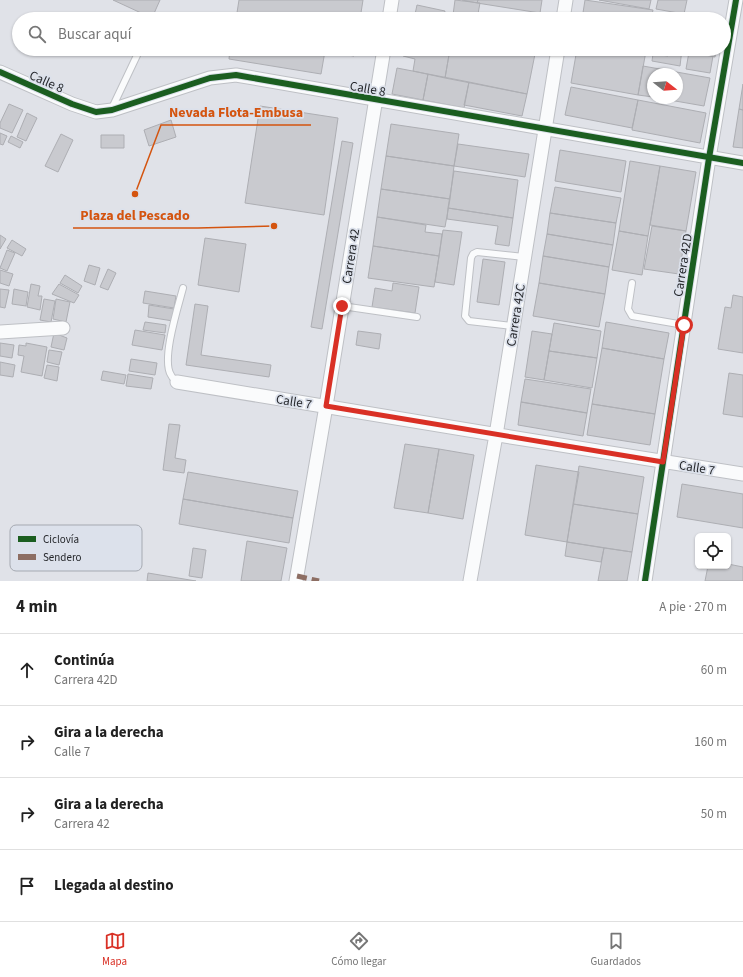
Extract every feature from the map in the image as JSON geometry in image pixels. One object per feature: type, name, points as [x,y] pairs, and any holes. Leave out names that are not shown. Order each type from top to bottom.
[{"type":"street","points":[[390,12],[392,0]]},
{"type":"street","points":[[564,12],[566,0]]},
{"type":"street","name":"Carrera 42D","points":[[731,29],[736,0]]},
{"type":"street","name":"Carrera 42","points":[[296,581],[383,56]]},
{"type":"street","name":"Carrera 42C","points":[[470,581],[496,435],[544,128],[557,56]]},
{"type":"street","name":"Carrera 42D","points":[[645,581],[709,158],[726,56]]},
{"type":"street","name":"Calle 8","points":[[0,72],[72,104],[96,112],[112,110],[210,78],[236,75],[743,163]]},
{"type":"street","points":[[0,332],[63,328]]},
{"type":"street","name":"Calle 7","points":[[177,382],[743,474]]},
{"type":"lane","points":[[112,110],[137,56]]},
{"type":"lane","points":[[513,326],[469,321],[464,316],[471,258],[473,254],[477,252],[524,257]]},
{"type":"lane","points":[[632,283],[628,309],[632,316],[684,325]]},
{"type":"lane","points":[[177,382],[170,375],[168,368],[168,345],[183,288]]},
{"type":"lane","points":[[342,306],[417,316]]},
{"type":"building","points":[[113,0],[160,0],[155,12],[139,12]]},
{"type":"building","points":[[239,0],[363,0],[361,12],[237,12]]},
{"type":"building","points":[[455,0],[480,3],[478,12],[453,12]]},
{"type":"building","points":[[462,0],[478,0],[477,3]]},
{"type":"building","points":[[478,0],[542,0],[540,12],[477,3]]},
{"type":"building","points":[[585,0],[653,10],[653,12],[583,12]]},
{"type":"building","points":[[599,0],[651,0],[649,9]]},
{"type":"building","points":[[658,0],[687,0],[684,12],[673,12],[656,9]]},
{"type":"building","points":[[417,5],[445,11],[445,12],[416,12]]},
{"type":"building","points":[[229,56],[324,56],[321,74],[229,59]]},
{"type":"building","points":[[403,56],[449,56],[445,78],[413,71],[415,59]]},
{"type":"building","points":[[449,56],[535,56],[527,94],[445,78]]},
{"type":"building","points":[[576,56],[645,56],[638,95],[571,83]]},
{"type":"building","points":[[653,56],[681,56],[680,66],[652,61]]},
{"type":"building","points":[[688,56],[713,56],[710,73],[686,69]]},
{"type":"building","points":[[643,66],[654,68],[647,68],[647,96],[638,95]]},
{"type":"building","points":[[397,68],[428,74],[423,100],[392,94]]},
{"type":"building","points":[[683,73],[710,78],[704,106],[683,102]]},
{"type":"building","points":[[428,74],[469,82],[464,108],[423,100]]},
{"type":"building","points":[[469,82],[527,94],[522,116],[464,105]]},
{"type":"building","points":[[743,84],[743,110],[739,109]]},
{"type":"building","points":[[571,87],[638,100],[632,128],[565,115]]},
{"type":"building","points":[[638,100],[647,102],[647,104],[659,104],[706,113],[700,143],[632,130]]},
{"type":"building","points":[[9,104],[23,110],[12,133],[0,128],[0,123]]},
{"type":"building","points":[[260,106],[338,118],[324,215],[245,203]]},
{"type":"building","points":[[739,109],[743,110],[743,148],[733,147]]},
{"type":"building","points":[[27,113],[37,118],[26,141],[17,137]]},
{"type":"building","points":[[171,120],[176,137],[149,146],[144,130]]},
{"type":"building","points":[[391,124],[459,134],[454,166],[386,156]]},
{"type":"building","points":[[0,133],[7,136],[3,145],[0,144]]},
{"type":"building","points":[[61,134],[73,140],[58,172],[45,166]]},
{"type":"building","points":[[101,135],[124,135],[124,148],[101,148]]},
{"type":"building","points":[[11,136],[23,142],[20,148],[8,142]]},
{"type":"building","points":[[342,141],[353,143],[322,329],[311,327]]},
{"type":"building","points":[[458,144],[529,154],[525,177],[454,166]]},
{"type":"building","points":[[560,150],[626,161],[621,192],[555,181]]},
{"type":"building","points":[[386,156],[454,166],[450,199],[381,189]]},
{"type":"building","points":[[630,161],[660,166],[648,236],[619,231]]},
{"type":"building","points":[[660,166],[696,172],[686,231],[650,225]]},
{"type":"building","points":[[454,171],[518,180],[513,218],[448,208]]},
{"type":"building","points":[[555,187],[621,198],[616,223],[550,213]]},
{"type":"building","points":[[381,189],[450,199],[445,227],[377,217]]},
{"type":"building","points":[[448,208],[513,218],[509,246],[495,244],[498,226],[447,219]]},
{"type":"building","points":[[550,213],[616,223],[613,245],[547,234]]},
{"type":"building","points":[[377,217],[426,225],[425,232],[442,234],[439,256],[373,246]]},
{"type":"building","points":[[652,226],[686,231],[679,274],[644,269]]},
{"type":"building","points":[[443,230],[462,232],[454,285],[435,282]]},
{"type":"building","points":[[619,231],[648,236],[642,275],[612,270]]},
{"type":"building","points":[[547,234],[613,245],[609,267],[543,256]]},
{"type":"building","points":[[0,235],[6,239],[0,249]]},
{"type":"building","points":[[205,238],[246,244],[239,292],[198,285]]},
{"type":"building","points":[[12,240],[26,249],[22,256],[7,248]]},
{"type":"building","points":[[373,246],[439,256],[434,287],[368,278]]},
{"type":"building","points":[[7,250],[15,253],[7,271],[0,268]]},
{"type":"building","points":[[543,256],[609,267],[605,294],[539,283]]},
{"type":"building","points":[[483,259],[505,262],[499,305],[477,302]]},
{"type":"building","points":[[89,265],[100,268],[95,285],[84,281]]},
{"type":"building","points":[[108,269],[116,273],[108,290],[100,287]]},
{"type":"building","points":[[0,270],[13,274],[9,286],[0,283]]},
{"type":"building","points":[[65,275],[82,286],[78,293],[60,283]]},
{"type":"building","points":[[393,283],[419,287],[415,313],[372,307],[375,288],[392,291]]},
{"type":"building","points":[[539,283],[605,294],[599,327],[533,316]]},
{"type":"building","points":[[31,284],[40,286],[38,296],[42,296],[40,310],[27,307]]},
{"type":"building","points":[[59,284],[79,295],[74,303],[52,294]]},
{"type":"building","points":[[0,289],[9,290],[5,308],[0,307]]},
{"type":"building","points":[[14,289],[28,292],[26,306],[12,304]]},
{"type":"building","points":[[145,291],[176,296],[174,308],[143,303]]},
{"type":"building","points":[[733,295],[743,297],[743,353],[718,349],[725,307],[731,308]]},
{"type":"building","points":[[44,299],[55,301],[51,322],[40,320]]},
{"type":"building","points":[[56,299],[70,302],[66,322],[53,319]]},
{"type":"building","points":[[195,304],[208,306],[201,355],[271,365],[269,377],[186,365]]},
{"type":"building","points":[[149,305],[174,309],[173,321],[148,317]]},
{"type":"building","points":[[145,322],[166,325],[165,333],[143,330]]},
{"type":"building","points":[[606,322],[669,333],[664,359],[602,348]]},
{"type":"building","points":[[554,323],[601,331],[597,358],[549,351]]},
{"type":"building","points":[[135,330],[165,335],[162,350],[132,345]]},
{"type":"building","points":[[358,331],[381,334],[379,349],[356,345]]},
{"type":"building","points":[[532,331],[552,334],[544,380],[525,377]]},
{"type":"building","points":[[54,333],[67,338],[64,350],[51,347]]},
{"type":"building","points":[[0,343],[14,345],[12,358],[0,356]]},
{"type":"building","points":[[26,343],[47,347],[42,376],[21,372],[24,356],[18,355],[19,345],[26,346]]},
{"type":"building","points":[[602,348],[664,359],[655,414],[592,404]]},
{"type":"building","points":[[49,350],[62,352],[59,365],[47,362]]},
{"type":"building","points":[[549,351],[597,358],[592,388],[544,380]]},
{"type":"building","points":[[131,359],[157,363],[155,375],[129,371]]},
{"type":"building","points":[[0,362],[15,365],[13,377],[0,375]]},
{"type":"building","points":[[47,365],[59,367],[57,381],[44,378]]},
{"type":"building","points":[[103,371],[126,375],[124,384],[101,380]]},
{"type":"building","points":[[729,373],[743,375],[743,417],[723,414]]},
{"type":"building","points":[[128,374],[153,378],[151,389],[126,386]]},
{"type":"building","points":[[525,379],[591,389],[587,413],[521,402]]},
{"type":"building","points":[[521,402],[587,413],[583,436],[518,425]]},
{"type":"building","points":[[592,404],[655,414],[650,445],[587,435]]},
{"type":"building","points":[[169,424],[180,425],[175,458],[186,460],[184,473],[163,470]]},
{"type":"building","points":[[405,444],[439,449],[428,513],[394,508]]},
{"type":"building","points":[[439,449],[474,455],[463,519],[428,513]]},
{"type":"building","points":[[536,465],[579,472],[567,542],[525,535]]},
{"type":"building","points":[[579,466],[644,477],[638,514],[573,504]]},
{"type":"building","points":[[188,472],[298,491],[293,518],[183,499]]},
{"type":"building","points":[[682,484],[743,494],[743,528],[677,517]]},
{"type":"building","points":[[183,499],[293,518],[289,543],[179,524]]},
{"type":"building","points":[[573,504],[638,514],[632,552],[567,542]]},
{"type":"building","points":[[247,541],[287,548],[281,581],[241,581]]},
{"type":"building","points":[[567,542],[604,548],[601,562],[565,556]]},
{"type":"building","points":[[193,548],[206,550],[202,578],[189,576]]},
{"type":"building","points":[[604,548],[632,552],[627,581],[598,581]]},
{"type":"building","points":[[731,565],[743,567],[743,581],[705,581],[707,569],[731,569]]},
{"type":"building","points":[[148,573],[196,581],[147,581]]},
{"type":"marked path","points":[[297,576],[319,581]]},
{"type":"cycle path","points":[[731,29],[736,0]]},
{"type":"cycle path","points":[[645,581],[709,158],[726,56]]},
{"type":"cycle path","points":[[0,72],[72,104],[96,112],[112,110],[210,78],[236,75],[743,163]]},
{"type":"place","name":"Nevada Flota-Embusa","points":[[135,194]]},
{"type":"place","name":"Plaza del Pescado","points":[[274,226]]},
{"type":"route","points":[[342,306],[326,406],[663,462],[684,325]]}]
